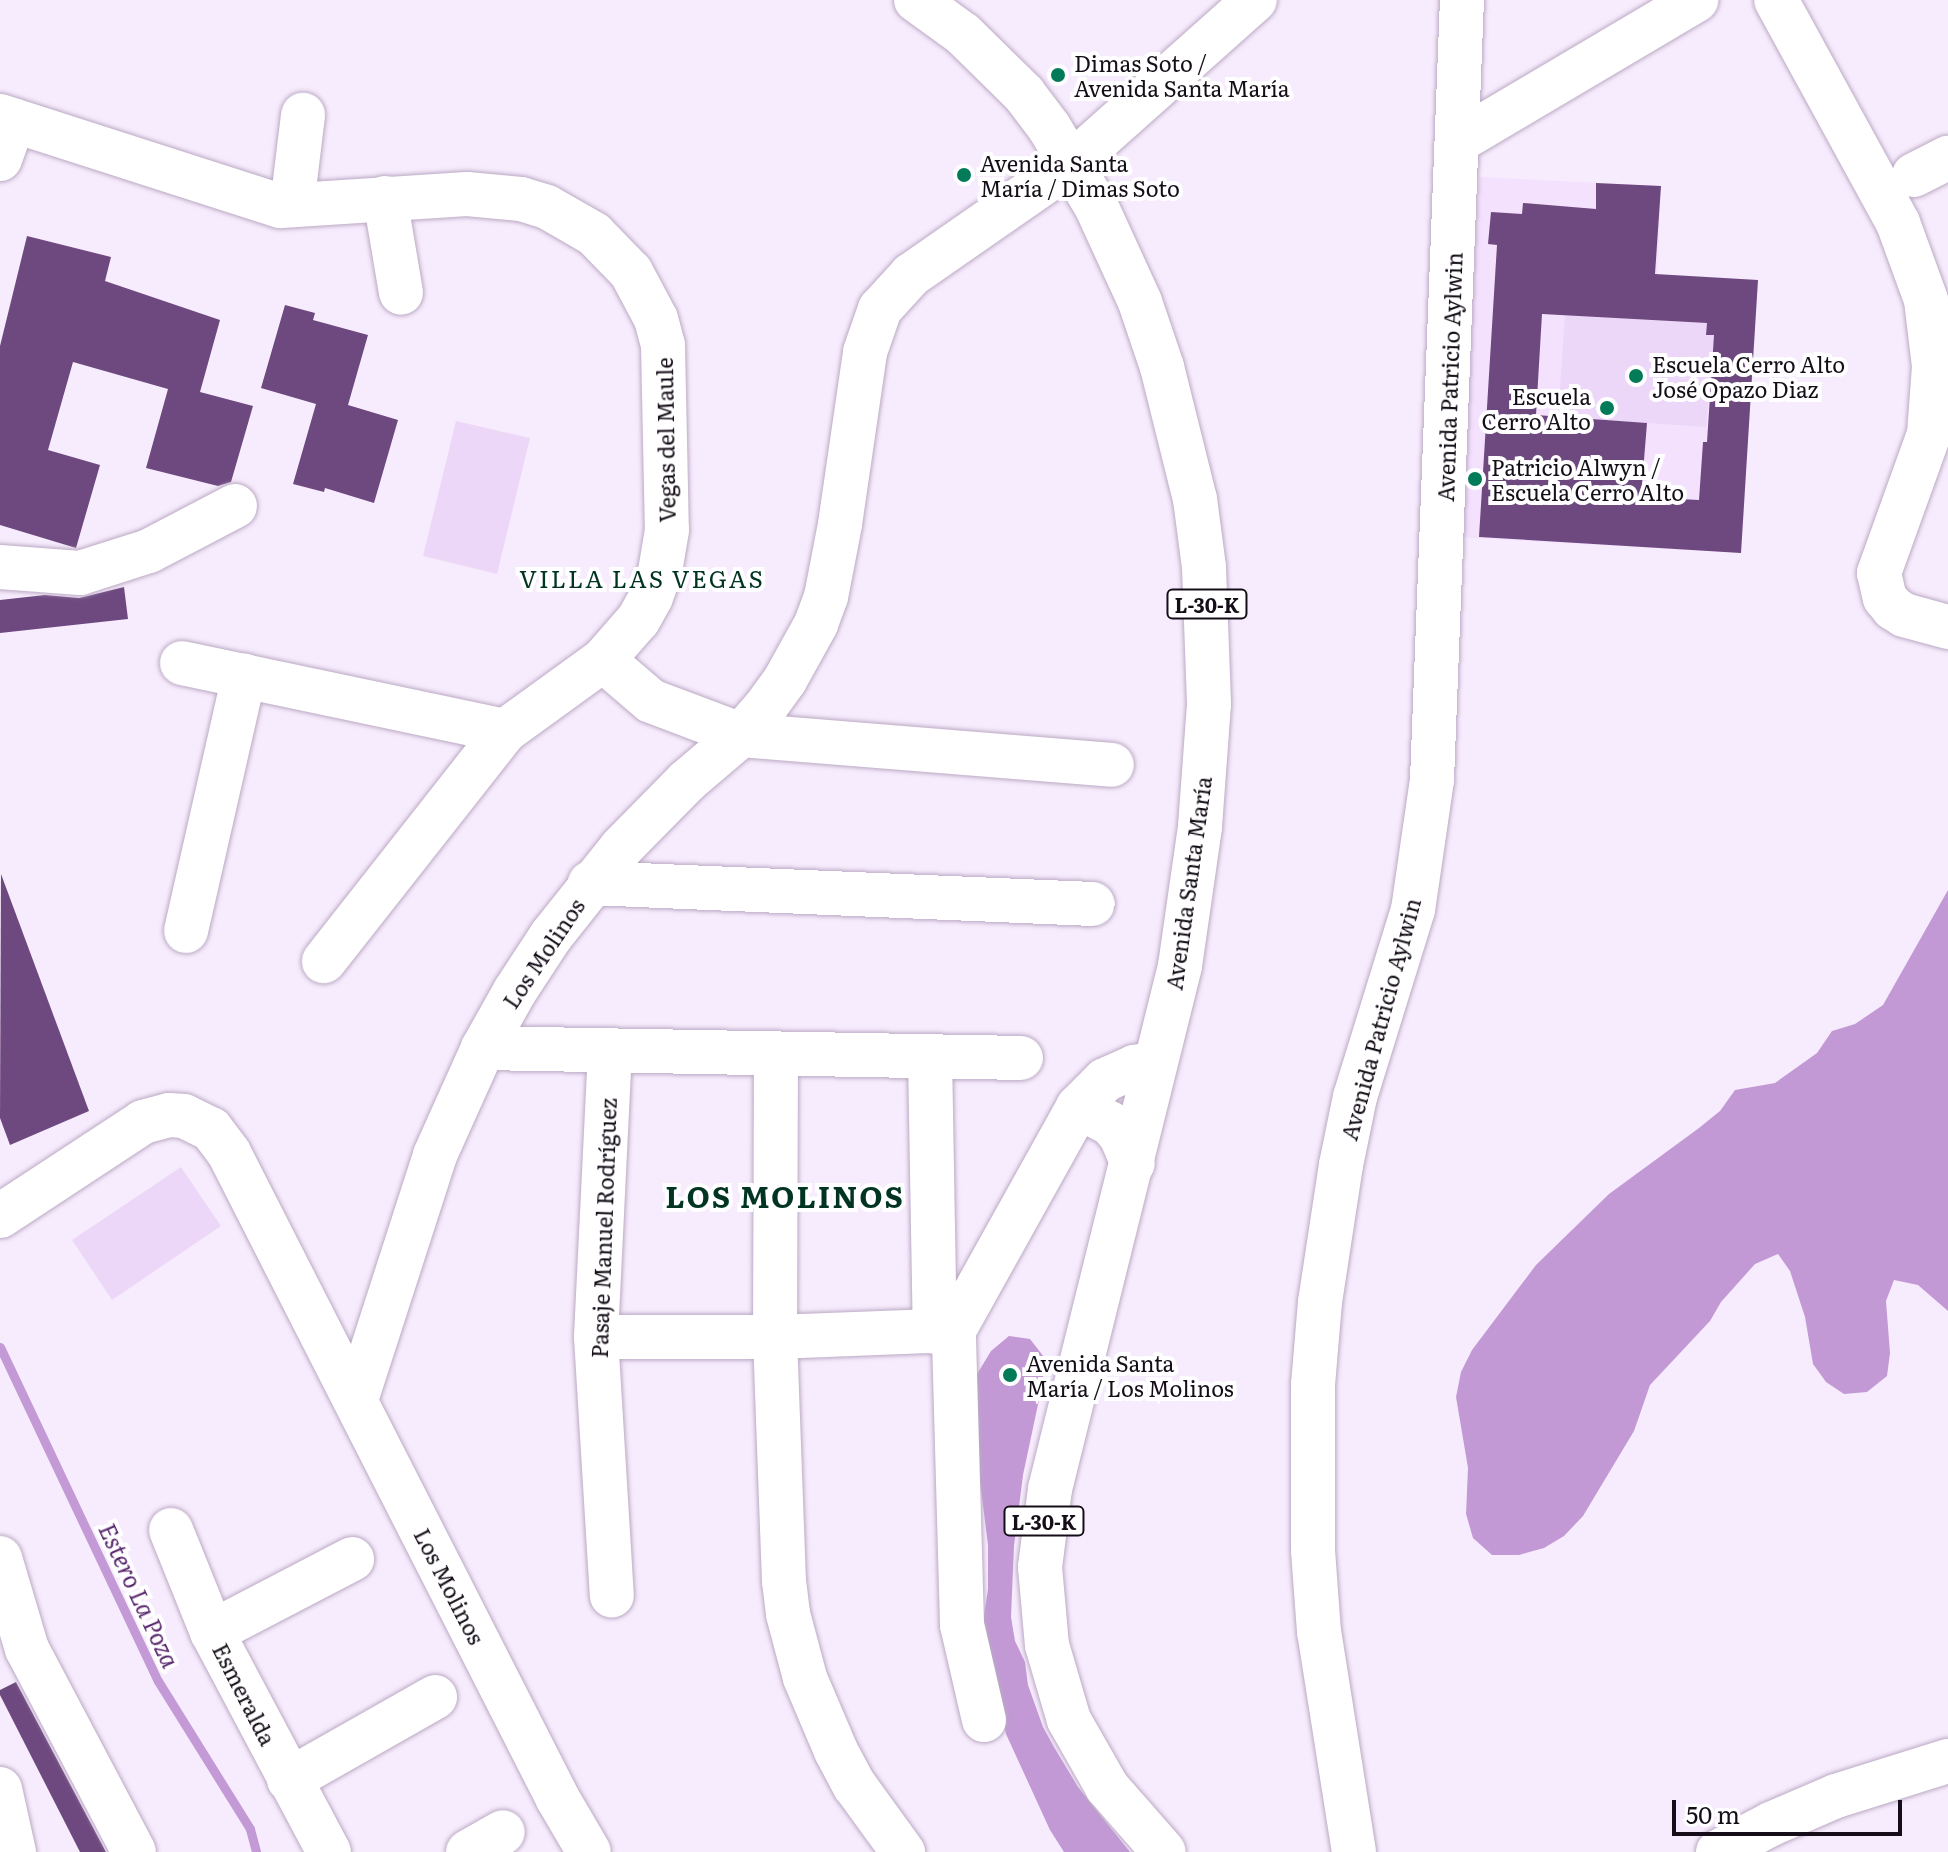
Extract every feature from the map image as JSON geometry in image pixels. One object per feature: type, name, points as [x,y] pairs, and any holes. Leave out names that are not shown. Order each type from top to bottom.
[{"type":"street","name":"Avenida Santa María","points":[[916,0],[995,62],[1024,94],[1072,163],[1119,255],[1162,367],[1195,499],[1204,567],[1209,704],[1200,827],[1180,966],[1153,1064],[1133,1164],[1050,1489],[1040,1567],[1041,1606],[1056,1683],[1087,1755],[1130,1817],[1164,1852]]},
{"type":"street","name":"Los Molinos","points":[[589,1852],[558,1799],[356,1400],[435,1155],[483,1048],[515,991],[590,883],[653,813],[741,735],[785,680],[826,597],[865,352],[880,309],[911,275],[1072,163],[1255,0]]},
{"type":"street","name":"Avenida Patricio Aylwin","points":[[1354,1852],[1318,1618],[1311,1467],[1313,1385],[1324,1275],[1341,1165],[1355,1097],[1413,910],[1432,780],[1462,0]]},
{"type":"street","points":[[1458,141],[1696,0]]},
{"type":"street","points":[[1776,0],[1898,223],[1918,273],[1931,333],[1932,411],[1929,434],[1879,573],[1885,598],[1893,608],[1904,615],[1948,627]]},
{"type":"street","points":[[292,205],[303,115]]},
{"type":"street","name":"Vegas del Maule","points":[[5,132],[281,206],[349,204],[385,198],[495,195],[547,207],[594,234],[614,252],[645,295],[663,345],[666,541],[651,597],[638,620],[603,660],[505,731],[324,961]]},
{"type":"street","points":[[385,198],[401,293]]},
{"type":"street","points":[[0,567],[80,573],[149,551],[235,506]]},
{"type":"street","points":[[603,660],[651,701],[741,735],[1112,765]]},
{"type":"street","points":[[182,663],[505,731]]},
{"type":"street","points":[[186,931],[244,676]]},
{"type":"street","points":[[590,883],[1093,904]]},
{"type":"street","points":[[483,1048],[1021,1058]]},
{"type":"street","name":"Pasaje Manuel Rodríguez","points":[[610,1050],[596,1337],[612,1596]]},
{"type":"street","points":[[776,1053],[775,1337],[784,1581],[796,1646],[819,1715],[855,1786],[903,1852]]},
{"type":"street","points":[[930,1056],[962,1625],[984,1720]]},
{"type":"street","points":[[944,1331],[1078,1107],[1105,1080],[1134,1067],[1153,1064]]},
{"type":"street","points":[[1078,1107],[1111,1124],[1121,1136],[1133,1164]]},
{"type":"street","points":[[0,1216],[143,1122],[169,1115],[198,1121],[221,1140],[356,1400]]},
{"type":"street","points":[[596,1337],[775,1337],[944,1331]]},
{"type":"street","name":"Esmeralda","points":[[171,1530],[212,1632],[329,1852]]},
{"type":"street","points":[[0,1558],[27,1649],[134,1852]]},
{"type":"street","points":[[212,1632],[352,1559]]},
{"type":"street","points":[[289,1780],[435,1697]]},
{"type":"street","points":[[1718,1852],[1836,1796],[1948,1761]]},
{"type":"street","points":[[0,1789],[14,1852]]},
{"type":"street","name":"Avenida Patricio Aylwin","points":[[1344,1795],[1384,1852]]},
{"type":"shaded area","name":"Escuela Cerro Alto","points":[[1480,177],[1661,186],[1657,274],[1758,280],[1741,553],[1455,537]]},
{"type":"shaded area","name":"Escuela Cerro Alto José Opazo Diaz","points":[[1565,315],[1707,323],[1706,334],[1714,335],[1706,427],[1558,417]]},
{"type":"shaded area","points":[[456,421],[530,438],[497,574],[423,556]]},
{"type":"shaded area","points":[[1948,890],[1948,1311],[1918,1285],[1894,1280],[1886,1301],[1890,1353],[1887,1376],[1867,1392],[1844,1394],[1826,1382],[1813,1364],[1805,1317],[1790,1271],[1778,1254],[1755,1264],[1721,1302],[1710,1321],[1650,1385],[1634,1431],[1583,1516],[1564,1536],[1544,1548],[1519,1555],[1492,1555],[1473,1538],[1466,1514],[1468,1468],[1456,1397],[1461,1372],[1472,1350],[1536,1265],[1609,1194],[1720,1111],[1735,1090],[1775,1083],[1817,1053],[1832,1031],[1855,1024],[1883,1005]]},
{"type":"shaded area","points":[[181,1167],[221,1226],[112,1300],[72,1240]]},
{"type":"shaded area","points":[[1009,1336],[1030,1339],[1044,1357],[1043,1381],[1023,1475],[1014,1546],[1011,1617],[1015,1641],[1025,1662],[1028,1685],[1043,1727],[1078,1787],[1130,1852],[1064,1852],[1050,1830],[1006,1734],[981,1634],[988,1589],[988,1545],[968,1389],[991,1351]]},
{"type":"building","name":"Escuela Cerro Alto","points":[[1596,183],[1661,186],[1655,274],[1758,280],[1741,553],[1479,537],[1497,245],[1488,244],[1491,212],[1522,214],[1523,203],[1596,209]],"holes":[[[1542,314],[1707,323],[1706,335],[1714,335],[1707,442],[1703,442],[1699,500],[1641,497],[1647,423],[1536,415]]]},
{"type":"building","points":[[27,236],[111,257],[105,281],[220,320],[200,392],[253,406],[231,482],[218,486],[146,468],[168,389],[73,362],[48,450],[100,465],[76,548],[0,525],[0,346]]},
{"type":"building","points":[[285,305],[315,313],[313,320],[368,335],[348,405],[398,420],[374,503],[325,488],[324,492],[293,484],[316,404],[261,388]]},
{"type":"building","points":[[124,587],[128,619],[0,633],[0,600],[45,595],[79,598]]},
{"type":"building","points":[[1,874],[89,1111],[10,1145],[0,1118]]},
{"type":"building","points":[[16,1682],[106,1852],[80,1852],[0,1695],[0,1690]]},
{"type":"waterway","name":"Estero La Poza","points":[[0,1347],[158,1681],[250,1829],[256,1852]]},
{"type":"place","name":"Dimas Soto / Avenida Santa María","points":[[1058,75]]},
{"type":"place","name":"Avenida Santa María / Dimas Soto","points":[[964,175]]},
{"type":"place","name":"Escuela Cerro Alto José Opazo Diaz","points":[[1636,376]]},
{"type":"place","name":"Escuela Cerro Alto","points":[[1607,408]]},
{"type":"place","name":"Patricio Alwyn / Escuela Cerro Alto","points":[[1475,479]]},
{"type":"place","name":"Avenida Santa María / Los Molinos","points":[[1010,1375]]},
{"type":"district","name":"VILLA LAS VEGAS","points":[[642,578]]},
{"type":"district","name":"LOS MOLINOS","points":[[785,1195]]}]
